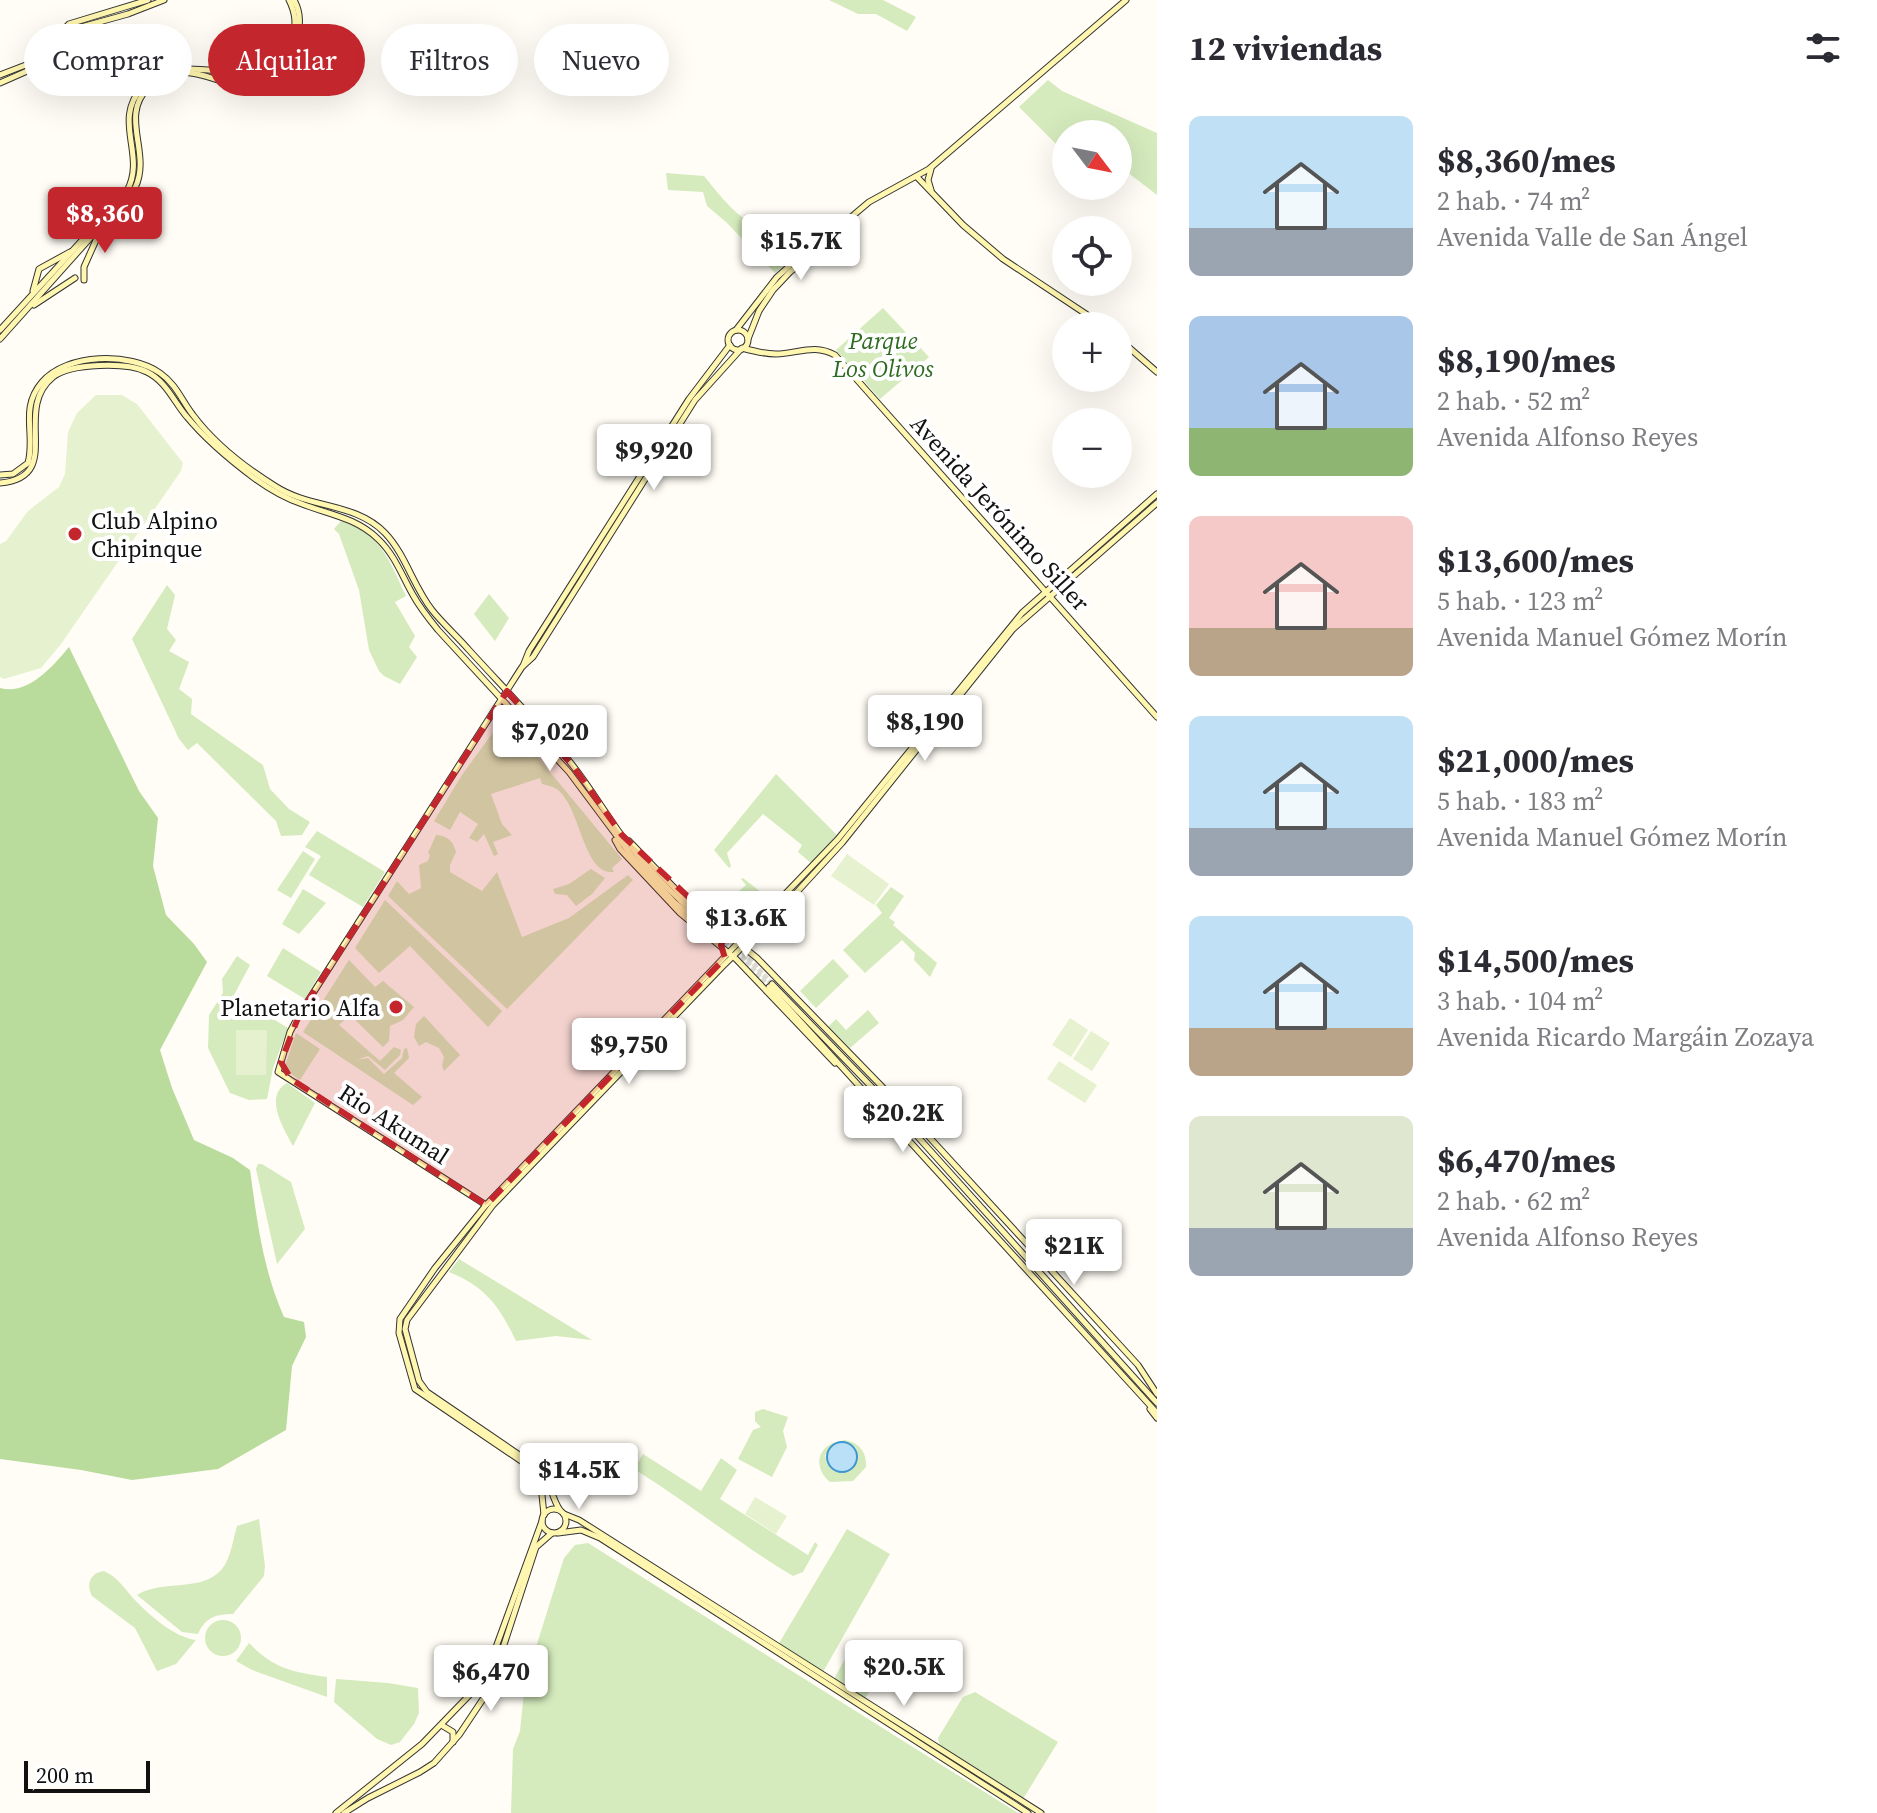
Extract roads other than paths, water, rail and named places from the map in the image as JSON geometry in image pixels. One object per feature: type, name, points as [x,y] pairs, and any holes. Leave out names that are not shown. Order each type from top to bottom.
[{"type":"street","points":[[0,75],[31,63],[69,24],[148,0]]},
{"type":"street","points":[[0,83],[39,65],[74,29],[136,12],[164,0]]},
{"type":"street","points":[[292,0],[295,24]]},
{"type":"street","points":[[292,0],[300,24]]},
{"type":"street","points":[[291,1079],[281,1062],[299,1015],[672,427],[730,345],[729,336],[777,277],[824,235],[869,202],[933,165],[1126,0]]},
{"type":"street","points":[[68,260],[131,184],[135,166],[128,120],[131,105],[141,88],[159,73],[176,68],[208,70]]},
{"type":"street","points":[[0,339],[46,284],[131,195],[141,175],[142,158],[135,131],[135,115],[139,101],[148,88],[169,76],[187,72],[208,76]]},
{"type":"street","points":[[933,165],[928,180],[933,194]]},
{"type":"street","points":[[917,177],[1003,259],[1083,312]]},
{"type":"street","points":[[672,427],[742,349],[759,311],[773,290],[836,234],[843,224]]},
{"type":"street","points":[[84,280],[84,267],[102,226]]},
{"type":"street","points":[[32,296],[39,269],[74,250]]},
{"type":"street","points":[[27,310],[75,278]]},
{"type":"street","points":[[0,330],[46,284]]},
{"type":"street","points":[[736,330],[742,331],[760,351]]},
{"type":"street","points":[[730,345],[742,349]]},
{"type":"street","name":"Avenida Jerónimo Siller","points":[[742,349],[778,354],[809,348],[835,355],[1157,717]]},
{"type":"street","points":[[1132,350],[1157,372]]},
{"type":"street","points":[[717,376],[718,359]]},
{"type":"street","points":[[0,475],[13,474],[28,463],[30,408],[36,390],[48,376],[71,364],[120,360],[147,365],[166,377],[209,433],[274,486],[341,512],[371,532],[386,547],[425,614],[569,772],[614,835],[620,849],[671,904],[720,939],[742,944],[767,968],[1061,1279],[1138,1365],[1157,1394]]},
{"type":"street","points":[[0,483],[22,476],[34,464],[33,416],[36,401],[53,377],[84,368],[128,366],[146,371],[160,382],[186,416],[216,447],[253,477],[289,499],[341,512],[354,512],[373,523],[391,541],[429,607],[573,766],[622,835],[691,905],[720,939],[729,956],[756,980],[828,1057],[843,1068]]},
{"type":"street","points":[[522,667],[533,657],[689,410],[698,387]]},
{"type":"street","points":[[1028,1813],[600,1538],[581,1530],[555,1533],[545,1529],[541,1485],[533,1469],[440,1408],[413,1384],[399,1333],[399,1321],[488,1206],[742,944],[838,839],[998,639],[1157,494]]},
{"type":"street","points":[[742,944],[754,936],[842,843],[1013,629],[1046,593],[1157,503]]},
{"type":"street","points":[[351,521],[354,512]]},
{"type":"street","points":[[754,936],[752,945],[757,958]]},
{"type":"street","points":[[488,1206],[500,1198],[729,956]]},
{"type":"street","points":[[756,980],[756,970],[767,968]]},
{"type":"street","points":[[1157,1403],[944,1166],[771,985],[1157,1415]]},
{"type":"street","points":[[838,1044],[854,1070]]},
{"type":"street","name":"Rio Akumal","points":[[281,1062],[278,1072],[488,1206]]},
{"type":"street","points":[[934,1142],[944,1166]]},
{"type":"street","points":[[967,1191],[980,1192]]},
{"type":"street","points":[[497,1212],[500,1198]]},
{"type":"street","points":[[1000,1213],[1004,1231]]},
{"type":"street","points":[[344,1813],[434,1763],[453,1743],[474,1715],[497,1666],[536,1547],[565,1527],[562,1512],[540,1469],[427,1392],[419,1381],[405,1324],[440,1268]]},
{"type":"street","points":[[1046,1279],[1053,1276],[1061,1279]]},
{"type":"street","points":[[1138,1365],[1138,1381]]},
{"type":"street","points":[[555,1503],[1041,1813]]},
{"type":"street","points":[[336,1813],[443,1726],[480,1685],[488,1672],[543,1518],[549,1510],[575,1518]]},
{"type":"street","points":[[443,1726],[453,1732],[453,1743]]},
{"type":"street","points":[[404,1760],[404,1770],[410,1777]]},
{"type":"street","points":[[1011,1803],[1014,1813]]},
{"type":"water","points":[[842,1442],[848,1443],[856,1451],[856,1463],[848,1471],[842,1472],[836,1471],[828,1463],[827,1457],[828,1451],[836,1443]]},
{"type":"tunnel","points":[[720,934],[743,952],[772,984]]},
{"type":"tunnel","points":[[718,938],[741,955],[769,987]]},
{"type":"place","name":"Club Alpino Chipinque","points":[[75,534]]},
{"type":"place","name":"Planetario Alfa","points":[[396,1007]]},
{"type":"park label","name":"Parque Los Olivos","points":[[883,354]]}]
